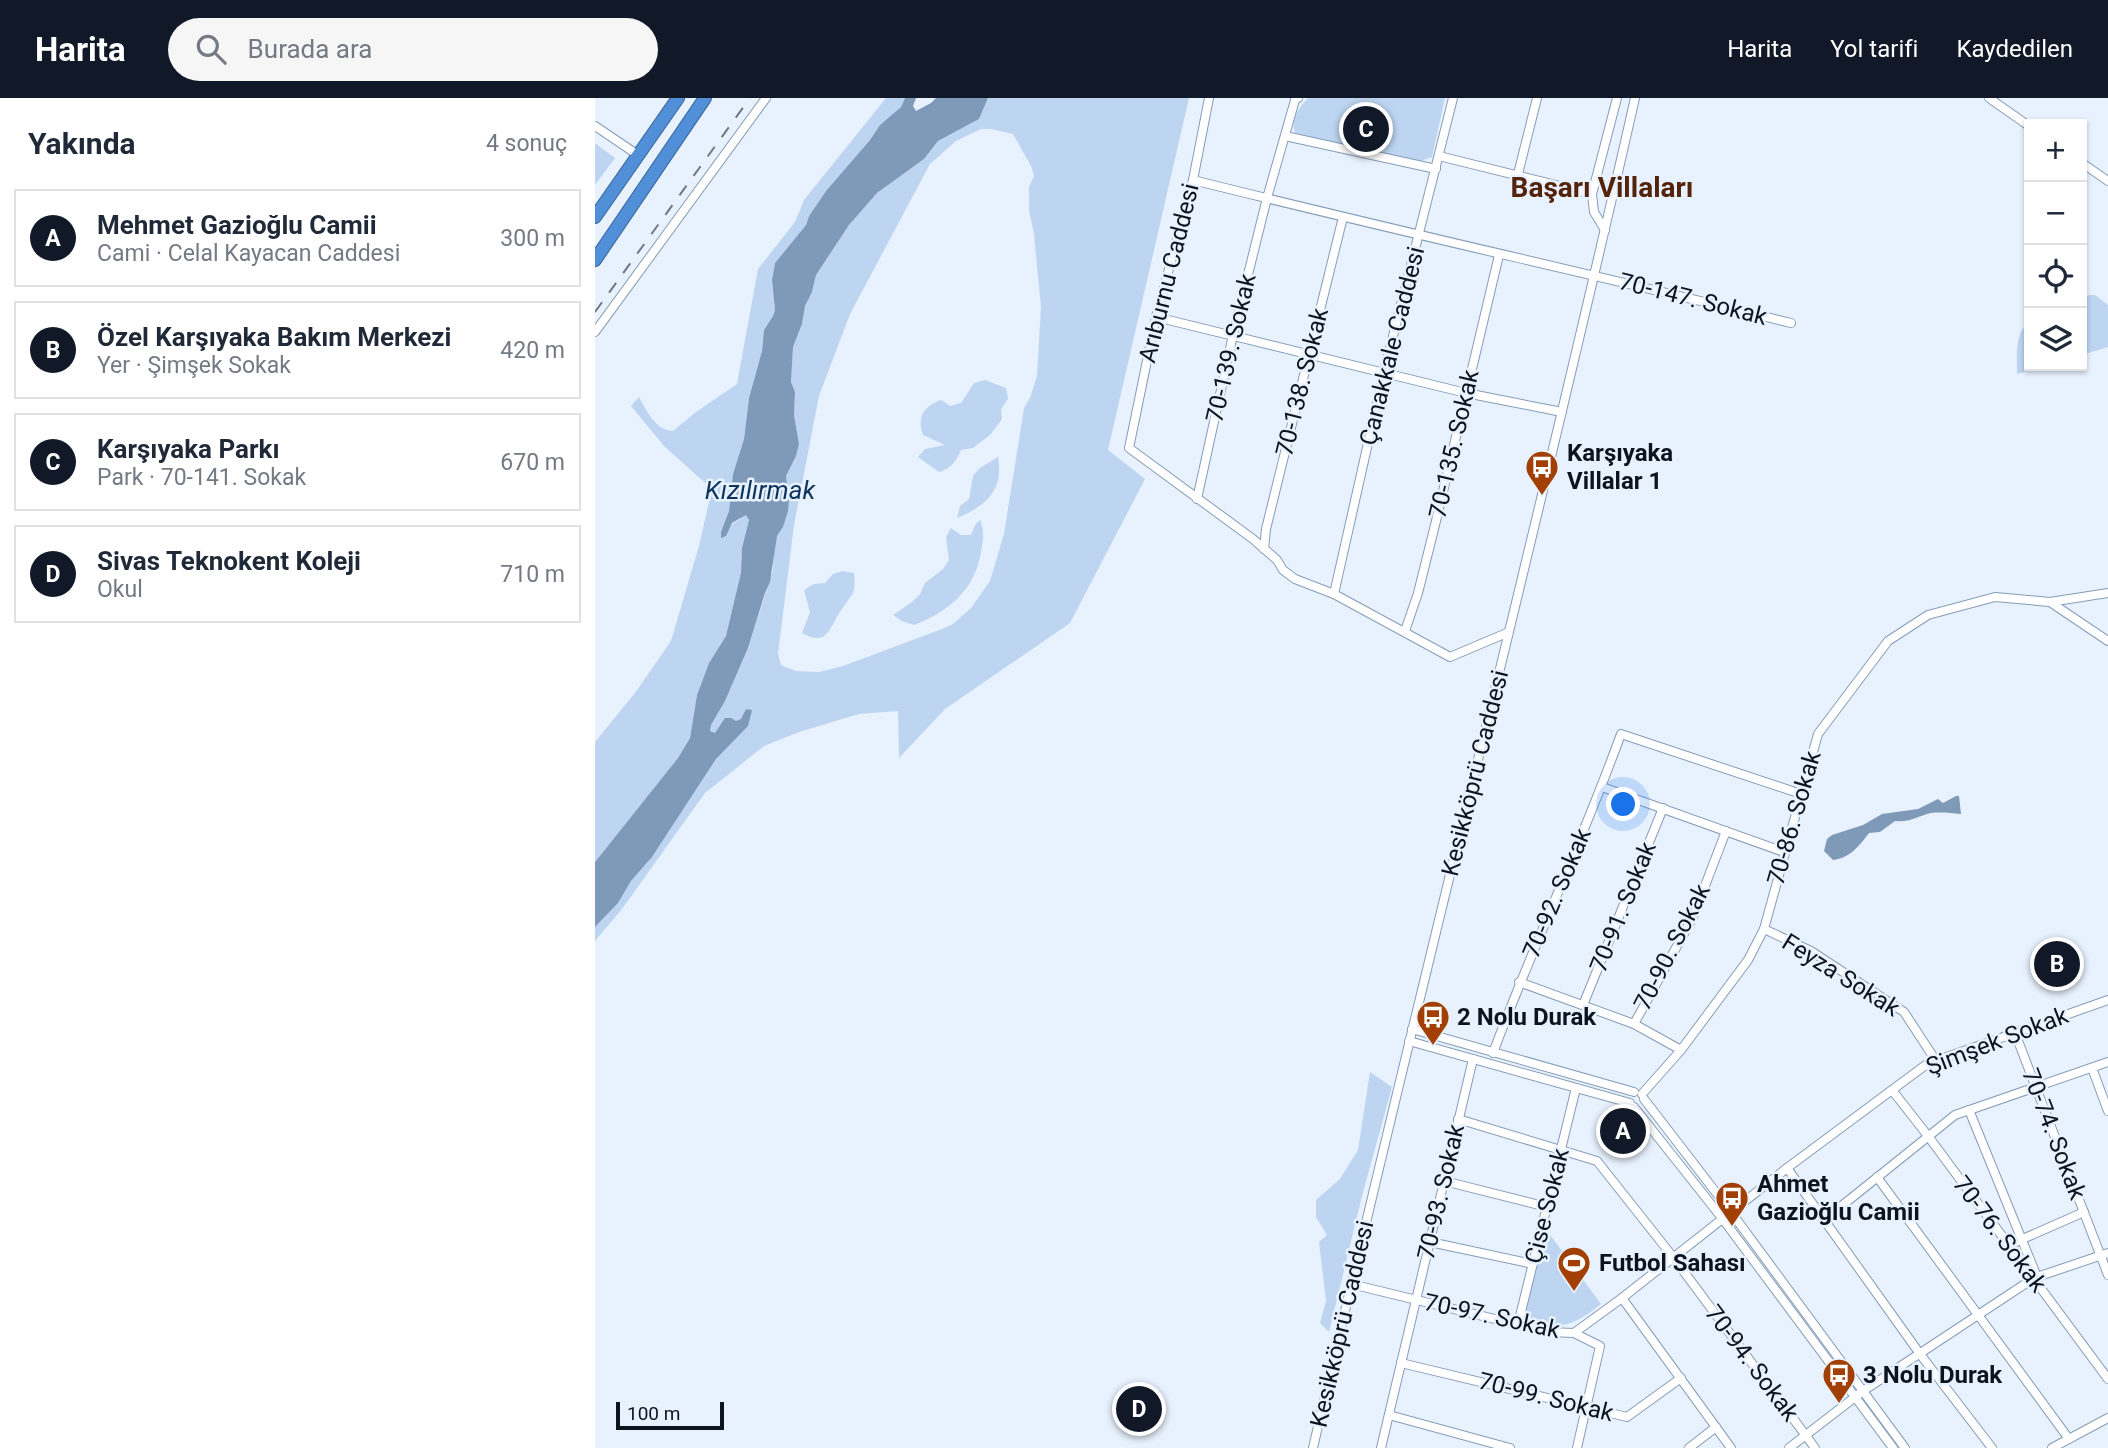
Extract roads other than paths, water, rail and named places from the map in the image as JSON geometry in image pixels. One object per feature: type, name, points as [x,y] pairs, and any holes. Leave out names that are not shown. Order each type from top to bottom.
[{"type":"highway","points":[[595,217],[678,98]]},
{"type":"highway","points":[[595,260],[705,98]]},
{"type":"street","points":[[595,332],[766,98]]},
{"type":"street","name":"Arıburnu Caddesi","points":[[1197,499],[1129,449],[1156,317],[1193,180],[1209,98]]},
{"type":"street","name":"70-139. Sokak","points":[[1197,499],[1267,198],[1295,100],[1298,98]]},
{"type":"street","name":"Çanakkale Caddesi","points":[[1334,594],[1384,372],[1453,98]]},
{"type":"street","points":[[1518,174],[1537,98]]},
{"type":"street","points":[[1605,230],[1594,212],[1592,194],[1616,98]]},
{"type":"street","name":"Kesikköprü Caddesi","points":[[1313,1448],[1595,275],[1635,98]]},
{"type":"street","points":[[1989,98],[2024,122]]},
{"type":"street","points":[[595,126],[638,155]]},
{"type":"street","points":[[1285,136],[1436,169]]},
{"type":"street","points":[[1439,156],[1592,194]]},
{"type":"street","points":[[2087,166],[2108,181]]},
{"type":"street","name":"70-147. Sokak","points":[[1193,180],[1791,323]]},
{"type":"street","name":"70-138. Sokak","points":[[1265,549],[1266,529],[1343,217]]},
{"type":"street","name":"70-135. Sokak","points":[[1405,631],[1433,533],[1499,255]]},
{"type":"street","points":[[1156,317],[1466,393],[1562,412]]},
{"type":"street","points":[[1197,499],[1265,549],[1283,570],[1295,579],[1334,594],[1450,657],[1509,632]]},
{"type":"street","points":[[2050,602],[2108,593]]},
{"type":"street","name":"70-86. Sokak","points":[[1640,1095],[1681,1050],[1748,960],[1764,929],[1818,734],[1888,641],[1928,615],[1995,597],[2050,602]]},
{"type":"street","points":[[2050,602],[2108,641]]},
{"type":"street","name":"70-92. Sokak","points":[[1493,1053],[1519,982],[1602,786],[1621,734],[1801,794]]},
{"type":"street","points":[[1602,786],[1784,852]]},
{"type":"street","name":"70-91. Sokak","points":[[1583,1006],[1663,808]]},
{"type":"street","name":"70-90. Sokak","points":[[1634,1024],[1693,917],[1725,831]]},
{"type":"street","name":"Feyza Sokak","points":[[1764,929],[1811,951],[1904,1012],[1936,1061]]},
{"type":"street","points":[[1519,982],[1634,1024],[1681,1050]]},
{"type":"street","name":"Şimşek Sokak","points":[[1723,1218],[1927,1064],[2108,1000]]},
{"type":"street","points":[[1412,1028],[1640,1095],[1731,1212],[1859,1394],[1893,1448]]},
{"type":"street","name":"70-74. Sokak","points":[[2015,1033],[2084,1212],[2104,1254],[2108,1275]]},
{"type":"street","points":[[1409,1041],[1632,1105],[1641,1105],[1640,1095]]},
{"type":"street","name":"70-93. Sokak","points":[[1381,1448],[1472,1059]]},
{"type":"street","points":[[1824,1220],[1955,1115],[2108,1062]]},
{"type":"street","points":[[2092,1068],[2108,1111]]},
{"type":"street","name":"Çise Sokak","points":[[1518,1324],[1576,1088]]},
{"type":"street","name":"70-76. Sokak","points":[[1892,1090],[2036,1278],[2108,1379]]},
{"type":"street","points":[[1640,1095],[1629,1097],[1632,1105],[1859,1394],[1905,1448]]},
{"type":"street","points":[[1969,1110],[2036,1278]]},
{"type":"street","name":"70-94. Sokak","points":[[1458,1119],[1597,1161],[1673,1257],[1815,1448]]},
{"type":"street","points":[[1787,1168],[1920,1354],[1992,1448]]},
{"type":"street","points":[[1877,1177],[2069,1439]]},
{"type":"street","points":[[1444,1181],[1547,1207]]},
{"type":"street","points":[[2009,1245],[2084,1212]]},
{"type":"street","name":"70-97. Sokak","points":[[1351,1284],[1548,1332],[1574,1333],[1723,1218]]},
{"type":"street","points":[[1430,1242],[1533,1265]]},
{"type":"street","points":[[1790,1448],[1859,1394],[2036,1278],[2104,1254]]},
{"type":"street","points":[[1622,1298],[1731,1448]]},
{"type":"street","points":[[1574,1333],[1600,1346],[1577,1448]]},
{"type":"street","name":"70-99. Sokak","points":[[1401,1363],[1627,1417],[1681,1378]]},
{"type":"street","points":[[1389,1415],[1510,1448]]},
{"type":"street","points":[[2052,1448],[2108,1418]]},
{"type":"street","points":[[1689,1448],[1716,1427]]},
{"type":"water","name":"Kızılırmak","points":[[905,98],[916,98],[913,106],[916,111],[936,98],[988,98],[979,119],[938,141],[924,159],[877,193],[849,225],[816,275],[793,347],[791,382],[795,392],[794,415],[799,444],[786,476],[788,511],[777,536],[770,582],[748,648],[710,731],[715,733],[725,718],[736,721],[741,719],[746,709],[752,710],[748,726],[716,759],[652,857],[631,881],[618,903],[595,927],[595,862],[678,758],[690,738],[697,695],[709,663],[726,636],[741,572],[742,548],[749,520],[746,515],[732,523],[726,536],[721,538],[721,532],[729,511],[733,474],[744,439],[749,398],[762,351],[764,330],[775,310],[772,280],[775,263],[806,225],[826,191],[880,125],[901,107]]},
{"type":"water","points":[[1959,796],[1961,814],[1931,813],[1895,821],[1880,832],[1869,833],[1854,851],[1839,859],[1833,860],[1824,851],[1827,839],[1832,835],[1863,825],[1882,814],[1918,809],[1938,799],[1943,803]]},
{"type":"railway","points":[[595,312],[750,98]]},
{"type":"place","name":"Karşıyaka Parkı","points":[[1366,129]]},
{"type":"place","name":"Karşıyaka Villalar 1","points":[[1542,497]]},
{"type":"place","name":"Özel Karşıyaka Bakım Merkezi","points":[[2057,964]]},
{"type":"place","name":"2 Nolu Durak","points":[[1433,1047]]},
{"type":"place","name":"Mehmet Gazioğlu Camii","points":[[1623,1131]]},
{"type":"place","name":"Ahmet Gazioğlu Camii","points":[[1732,1228]]},
{"type":"place","name":"Futbol Sahası","points":[[1574,1293]]},
{"type":"place","name":"3 Nolu Durak","points":[[1839,1405]]},
{"type":"place","name":"Sivas Teknokent Koleji","points":[[1139,1409]]},
{"type":"district","name":"Başarı Villaları","points":[[1602,187]]}]
